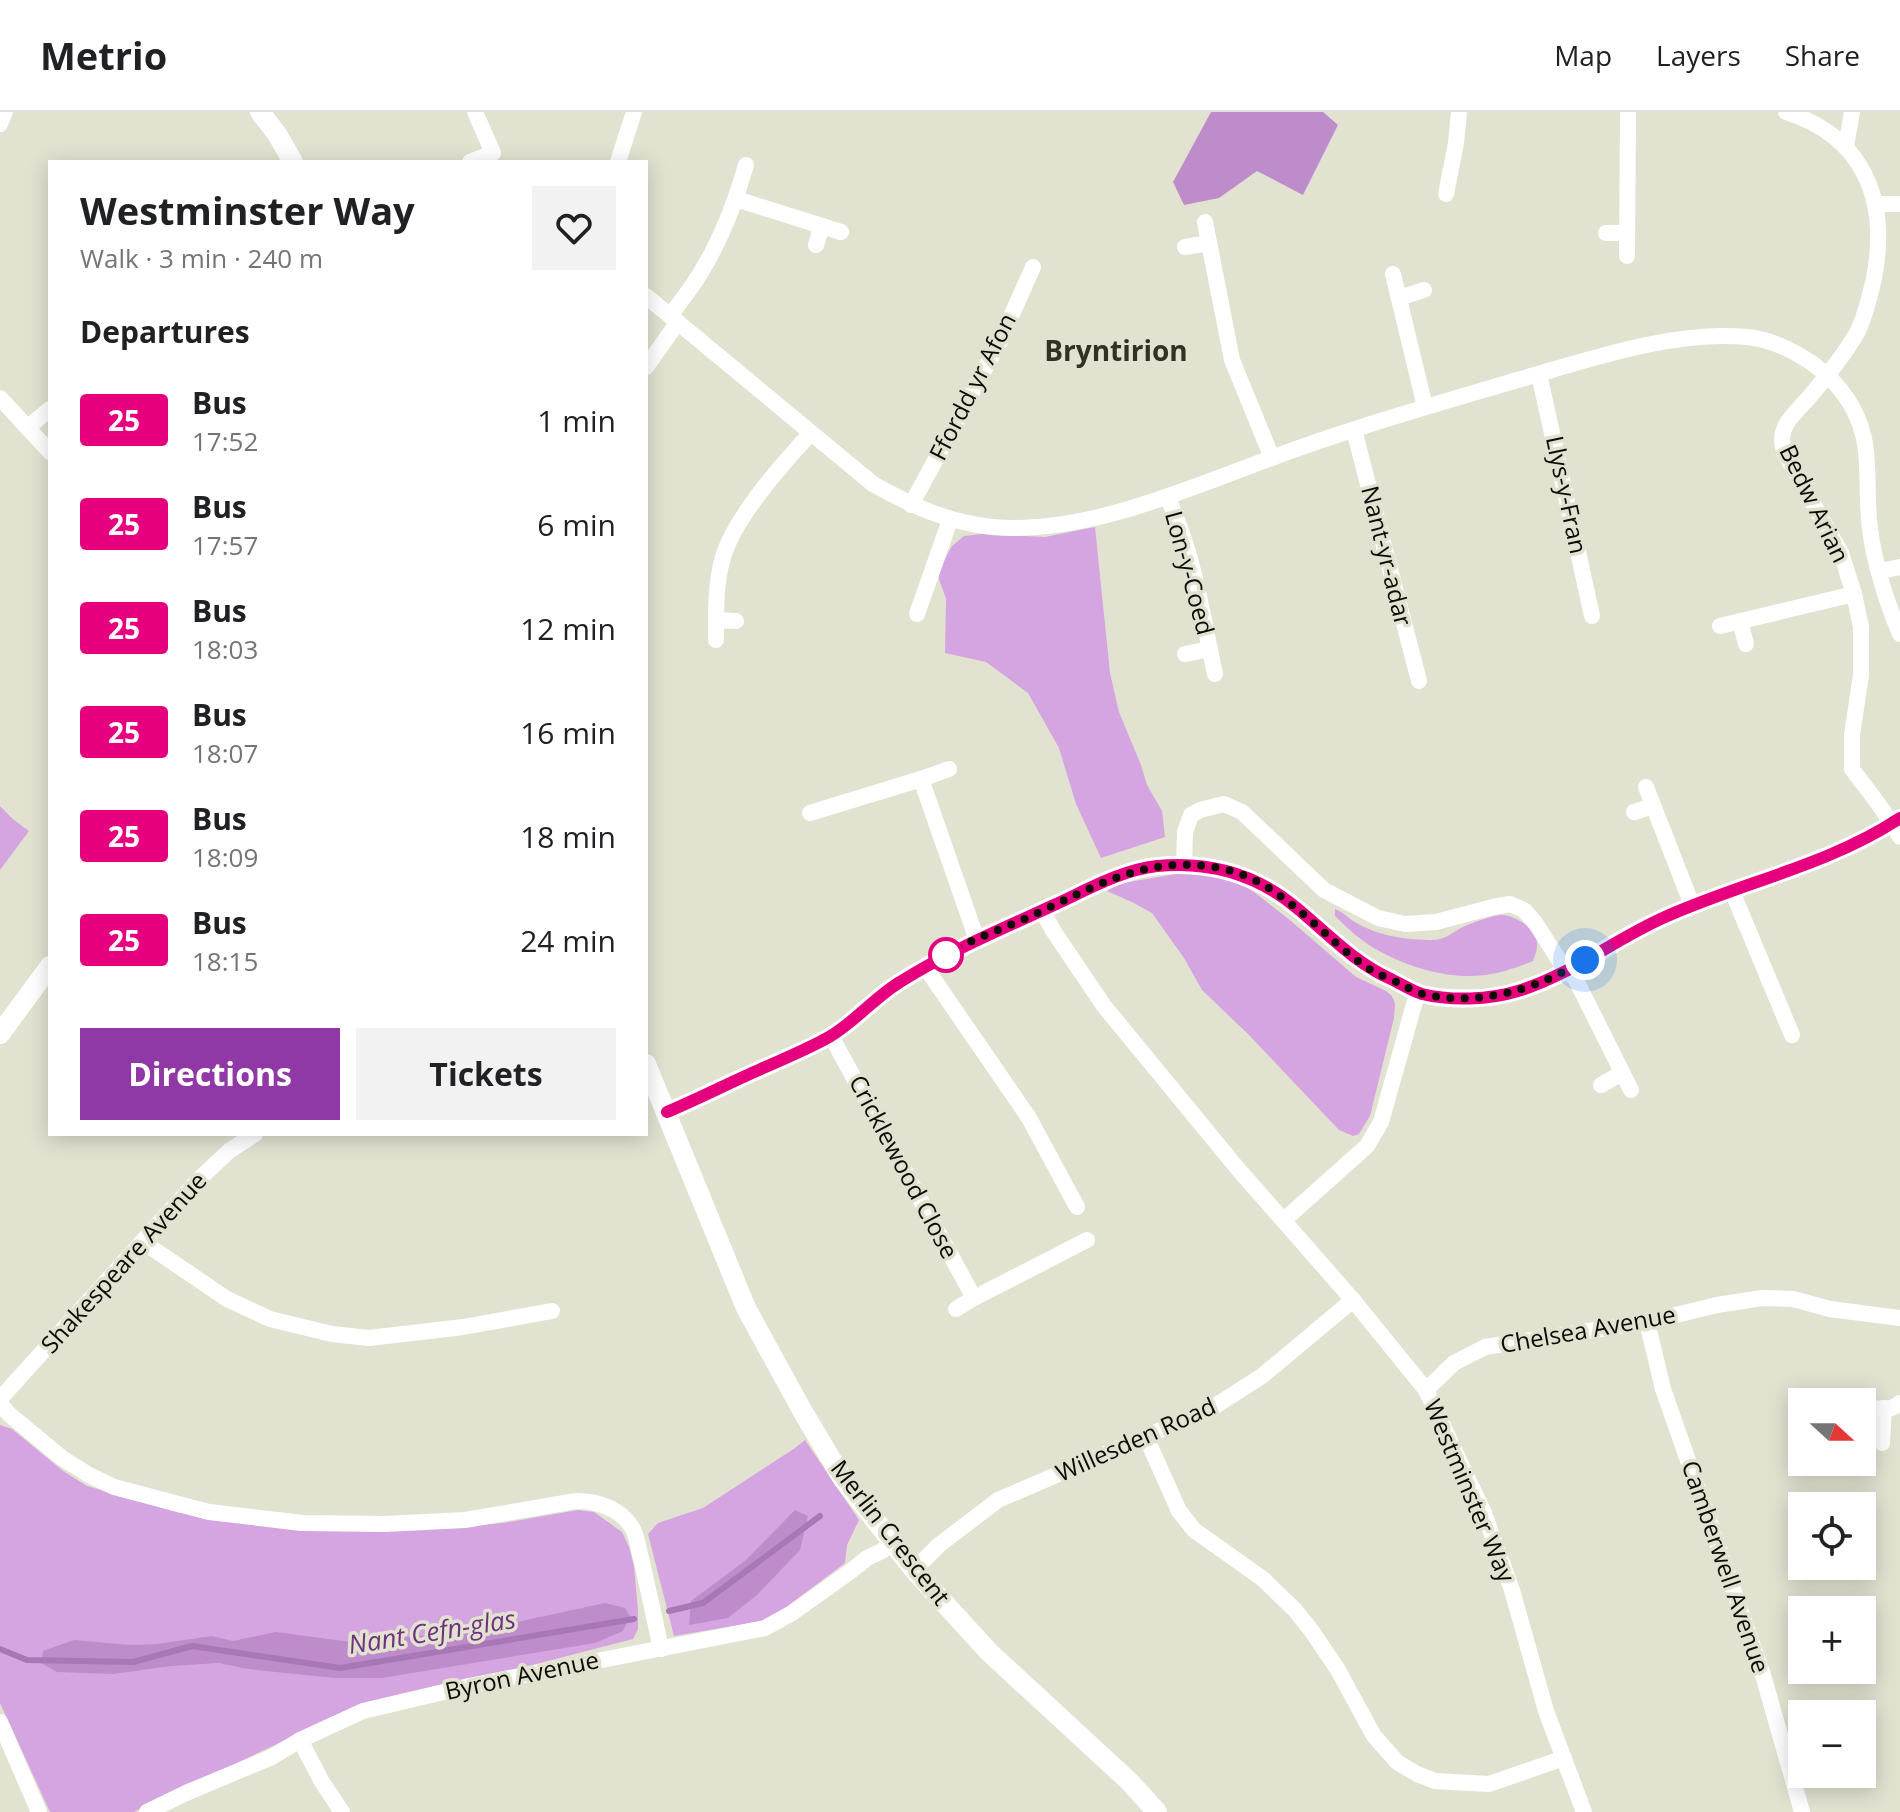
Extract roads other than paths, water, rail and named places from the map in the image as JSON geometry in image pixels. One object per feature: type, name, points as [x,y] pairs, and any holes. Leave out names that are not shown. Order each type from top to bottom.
[{"type":"street","points":[[0,124],[5,112]]},
{"type":"street","points":[[260,112],[292,160]]},
{"type":"street","points":[[475,112],[499,150],[475,160]]},
{"type":"street","points":[[619,160],[634,112]]},
{"type":"street","points":[[1446,194],[1459,112]]},
{"type":"street","points":[[1627,256],[1628,112]]},
{"type":"street","points":[[1786,112],[1825,129],[1846,146],[1863,171],[1876,204],[1878,237],[1870,296],[1860,327],[1848,349],[1826,376]]},
{"type":"street","points":[[1846,146],[1852,112]]},
{"type":"street","points":[[648,364],[711,254],[736,199],[746,165]]},
{"type":"street","points":[[736,199],[841,232]]},
{"type":"street","points":[[1876,204],[1900,204]]},
{"type":"street","points":[[1205,222],[1232,360],[1272,458]]},
{"type":"street","points":[[816,245],[822,226]]},
{"type":"street","points":[[1606,233],[1627,233]]},
{"type":"street","points":[[1185,247],[1209,243]]},
{"type":"street","name":"Ffordd yr Afon","points":[[911,505],[1000,341],[1033,267]]},
{"type":"street","points":[[1393,274],[1425,407]]},
{"type":"street","points":[[1399,298],[1424,290]]},
{"type":"street","points":[[648,298],[873,484],[911,505],[950,520],[994,527],[1082,520],[1128,509],[1354,430],[1598,356],[1694,337],[1746,336],[1766,340],[1803,356],[1839,388],[1851,405],[1866,438],[1872,544],[1889,607],[1900,634]]},
{"type":"street","name":"Llys-y-Fran","points":[[1539,374],[1592,616]]},
{"type":"street","name":"Bedw Arian","points":[[1826,376],[1787,423],[1781,440],[1784,452],[1841,553],[1854,594],[1861,627],[1861,675],[1852,735],[1852,769],[1897,826]]},
{"type":"street","points":[[0,398],[48,450]]},
{"type":"street","points":[[28,427],[48,411]]},
{"type":"street","name":"Nant-yr-adar","points":[[1354,430],[1419,681]]},
{"type":"street","points":[[716,640],[717,591],[724,553],[742,519],[811,433]]},
{"type":"street","name":"Lon-y-Coed","points":[[1167,497],[1189,553],[1215,674]]},
{"type":"street","points":[[917,614],[950,520]]},
{"type":"street","points":[[1880,571],[1900,567]]},
{"type":"street","points":[[1720,626],[1854,594]]},
{"type":"street","points":[[716,620],[736,621]]},
{"type":"street","points":[[1740,621],[1746,644]]},
{"type":"street","name":"Lon-y-Coed","points":[[1185,654],[1210,649]]},
{"type":"street","points":[[810,813],[949,769]]},
{"type":"street","points":[[921,779],[977,940]]},
{"type":"street","points":[[1646,787],[1692,905]]},
{"type":"street","points":[[1184,865],[1185,832],[1191,815],[1224,804],[1242,812],[1324,890],[1378,918],[1405,924],[1436,922],[1501,905],[1510,904],[1524,910],[1566,971],[1575,978],[1631,1090]]},
{"type":"street","points":[[1634,812],[1653,806]]},
{"type":"street","points":[[667,1112],[831,1036],[898,983],[950,952],[1117,876],[1153,867],[1184,865],[1219,868],[1243,875],[1273,890],[1296,907],[1370,970],[1421,994],[1453,998],[1494,996],[1515,992],[1566,971],[1649,924],[1692,905],[1845,849],[1897,826]]},
{"type":"street","points":[[1732,891],[1792,1035]]},
{"type":"street","name":"Westminster Way","points":[[1042,911],[1104,1006],[1426,1390],[1484,1513],[1512,1590],[1546,1711],[1584,1812]]},
{"type":"street","points":[[0,1034],[48,969]]},
{"type":"street","points":[[923,969],[928,971],[1029,1118],[1077,1207]]},
{"type":"street","points":[[1284,1220],[1367,1146],[1381,1122],[1415,1001],[1421,994]]},
{"type":"street","name":"Cricklewood Close","points":[[831,1036],[974,1298]]},
{"type":"street","points":[[1601,1085],[1622,1073]]},
{"type":"street","name":"Merlin Crescent","points":[[648,1074],[667,1112],[746,1308],[843,1479],[914,1570],[990,1653],[1130,1782],[1157,1812]]},
{"type":"street","name":"Shakespeare Avenue","points":[[0,1402],[196,1182],[229,1151],[252,1136]]},
{"type":"street","points":[[956,1309],[1087,1240]]},
{"type":"street","points":[[143,1242],[227,1299],[270,1319],[332,1334],[369,1338],[463,1327],[552,1311]]},
{"type":"street","name":"Chelsea Avenue","points":[[1426,1390],[1454,1363],[1485,1347],[1647,1322],[1762,1298],[1793,1299],[1830,1309],[1900,1318]]},
{"type":"street","name":"Willesden Road","points":[[914,1570],[939,1545],[998,1500],[1212,1408],[1262,1376],[1353,1300]]},
{"type":"street","name":"Camberwell Avenue","points":[[1647,1322],[1663,1389],[1763,1675],[1802,1812]]},
{"type":"street","points":[[0,1402],[10,1415],[62,1458],[89,1475],[114,1487],[209,1512],[302,1523],[385,1524],[465,1520],[576,1501],[591,1501],[606,1506],[620,1514],[633,1528],[661,1649]]},
{"type":"street","points":[[1882,1443],[1892,1406]]},
{"type":"street","points":[[1146,1437],[1179,1511],[1194,1530],[1263,1579],[1295,1610],[1338,1670],[1374,1736],[1397,1762],[1435,1781],[1489,1784],[1564,1758]]},
{"type":"street","name":"Byron Avenue","points":[[147,1812],[272,1757],[300,1740],[363,1711],[469,1686],[765,1628],[792,1613],[893,1542]]},
{"type":"street","points":[[0,1722],[39,1812]]},
{"type":"street","points":[[300,1740],[342,1812]]},
{"type":"waterway","name":"Nant Cefn-glas","points":[[669,1611],[703,1603],[820,1516]]},
{"type":"waterway","name":"Nant Cefn-glas","points":[[0,1649],[27,1660],[133,1662],[192,1646],[340,1668],[634,1619]]},
{"type":"district","name":"Bryntirion","points":[[1116,351]]}]
